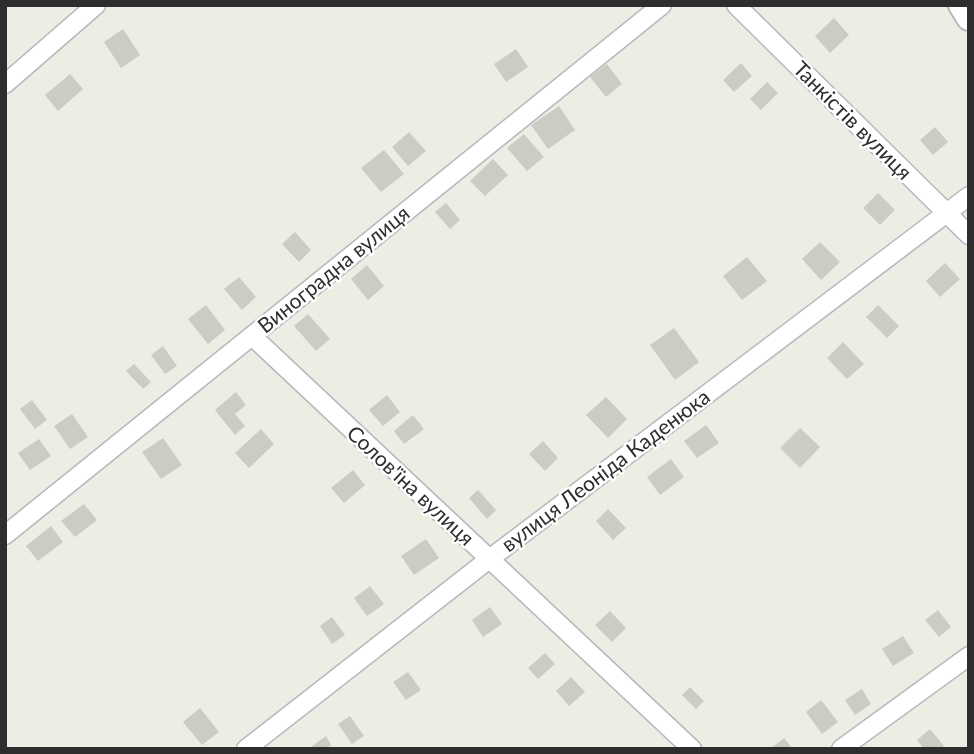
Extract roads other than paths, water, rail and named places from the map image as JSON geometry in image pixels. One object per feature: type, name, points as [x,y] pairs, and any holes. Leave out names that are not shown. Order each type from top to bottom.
[{"type":"street","points":[[5,84],[96,5]]},
{"type":"street","name":"Виноградна вулиця","points":[[5,535],[662,5]]},
{"type":"street","name":"Танкістів вулиця","points":[[736,5],[969,235]]},
{"type":"street","points":[[961,5],[969,18]]},
{"type":"street","name":"вулиця Леоніда Каденюка","points":[[246,749],[488,560],[969,196]]},
{"type":"street","name":"Солов'їна вулиця","points":[[252,336],[692,749]]},
{"type":"street","points":[[841,749],[969,656]]}]
